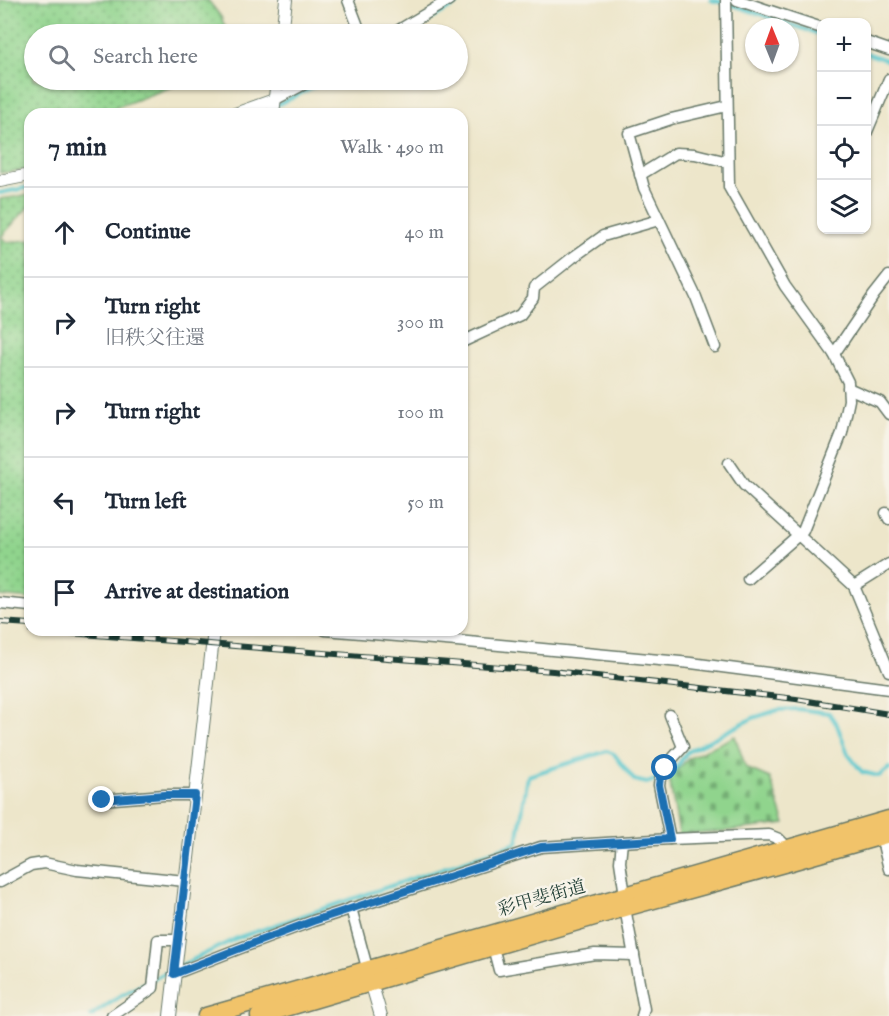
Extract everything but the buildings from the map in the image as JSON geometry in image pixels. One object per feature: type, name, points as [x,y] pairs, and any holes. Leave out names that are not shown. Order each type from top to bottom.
[{"type":"highway","name":"彩甲斐街道","points":[[211,1015],[370,976],[625,901],[889,819]]},
{"type":"highway","name":"彩甲斐街道","points":[[625,901],[885,835]]},
{"type":"highway","name":"彩甲斐街道","points":[[259,1016],[370,976]]},
{"type":"street","points":[[283,24],[286,0]]},
{"type":"street","points":[[348,0],[357,24]]},
{"type":"street","points":[[409,24],[449,0]]},
{"type":"street","points":[[737,0],[817,26]]},
{"type":"street","points":[[726,6],[729,187],[785,286],[834,354],[848,382],[849,400],[842,434],[803,531],[748,579]]},
{"type":"street","points":[[871,43],[889,50]]},
{"type":"street","points":[[870,126],[889,79]]},
{"type":"street","points":[[273,108],[276,90]]},
{"type":"street","points":[[252,108],[293,90]]},
{"type":"street","points":[[715,347],[696,297],[644,188],[628,133],[671,119],[728,106]]},
{"type":"street","points":[[640,175],[676,153],[695,154],[728,162]]},
{"type":"street","points":[[0,181],[24,176]]},
{"type":"street","points":[[468,339],[520,315],[533,298],[534,288],[603,236],[659,220]]},
{"type":"street","points":[[834,354],[889,276]]},
{"type":"street","points":[[848,388],[879,402],[889,414]]},
{"type":"street","points":[[729,463],[744,485],[854,586],[886,653],[889,671]]},
{"type":"street","points":[[854,586],[889,564]]},
{"type":"street","points":[[0,603],[24,605]]},
{"type":"street","points":[[170,1016],[212,636]]},
{"type":"street","points":[[397,636],[691,663],[889,688]]},
{"type":"street","points":[[670,716],[683,747],[665,768],[659,785],[670,839]]},
{"type":"street","points":[[102,800],[195,795]]},
{"type":"street","points":[[174,974],[313,921],[541,847],[769,835],[779,839],[789,849]]},
{"type":"street","points":[[885,835],[889,869]]},
{"type":"street","points":[[622,842],[620,862],[644,1009],[642,1016]]},
{"type":"street","points":[[0,882],[31,865],[44,863],[77,870],[185,881]]},
{"type":"street","points":[[351,909],[381,1016]]},
{"type":"street","points":[[112,1016],[153,988],[158,939],[178,940]]},
{"type":"street","points":[[491,940],[499,970],[595,954],[634,955]]},
{"type":"green space","points":[[0,0],[208,0],[224,24],[24,24],[24,90],[163,90],[115,108],[24,108],[24,170],[0,173]]},
{"type":"green space","points":[[24,196],[24,212],[1,237],[7,242],[24,241],[24,598],[0,596],[0,199]]},
{"type":"green space","points":[[735,736],[746,768],[770,778],[785,824],[679,834],[669,778],[689,758]]},
{"type":"waterway","points":[[422,24],[465,0]]},
{"type":"waterway","points":[[711,0],[817,33]]},
{"type":"waterway","points":[[871,55],[889,61]]},
{"type":"waterway","points":[[277,105],[308,90]]},
{"type":"waterway","points":[[0,193],[24,188]]},
{"type":"waterway","points":[[178,967],[237,938],[517,843],[528,776],[607,751],[614,754],[634,780],[647,783],[660,778],[669,778],[687,752],[753,718],[778,710],[797,709],[829,713],[837,725],[848,754],[862,772],[879,776],[889,768]]},
{"type":"waterway","points":[[91,1016],[122,995],[171,970]]},
{"type":"railway","points":[[0,622],[24,624]]},
{"type":"railway","points":[[108,636],[553,671],[796,699],[889,714]]},
{"type":"route","points":[[102,800],[195,795],[174,974],[313,921],[541,847],[670,839],[659,785],[665,768]]}]
